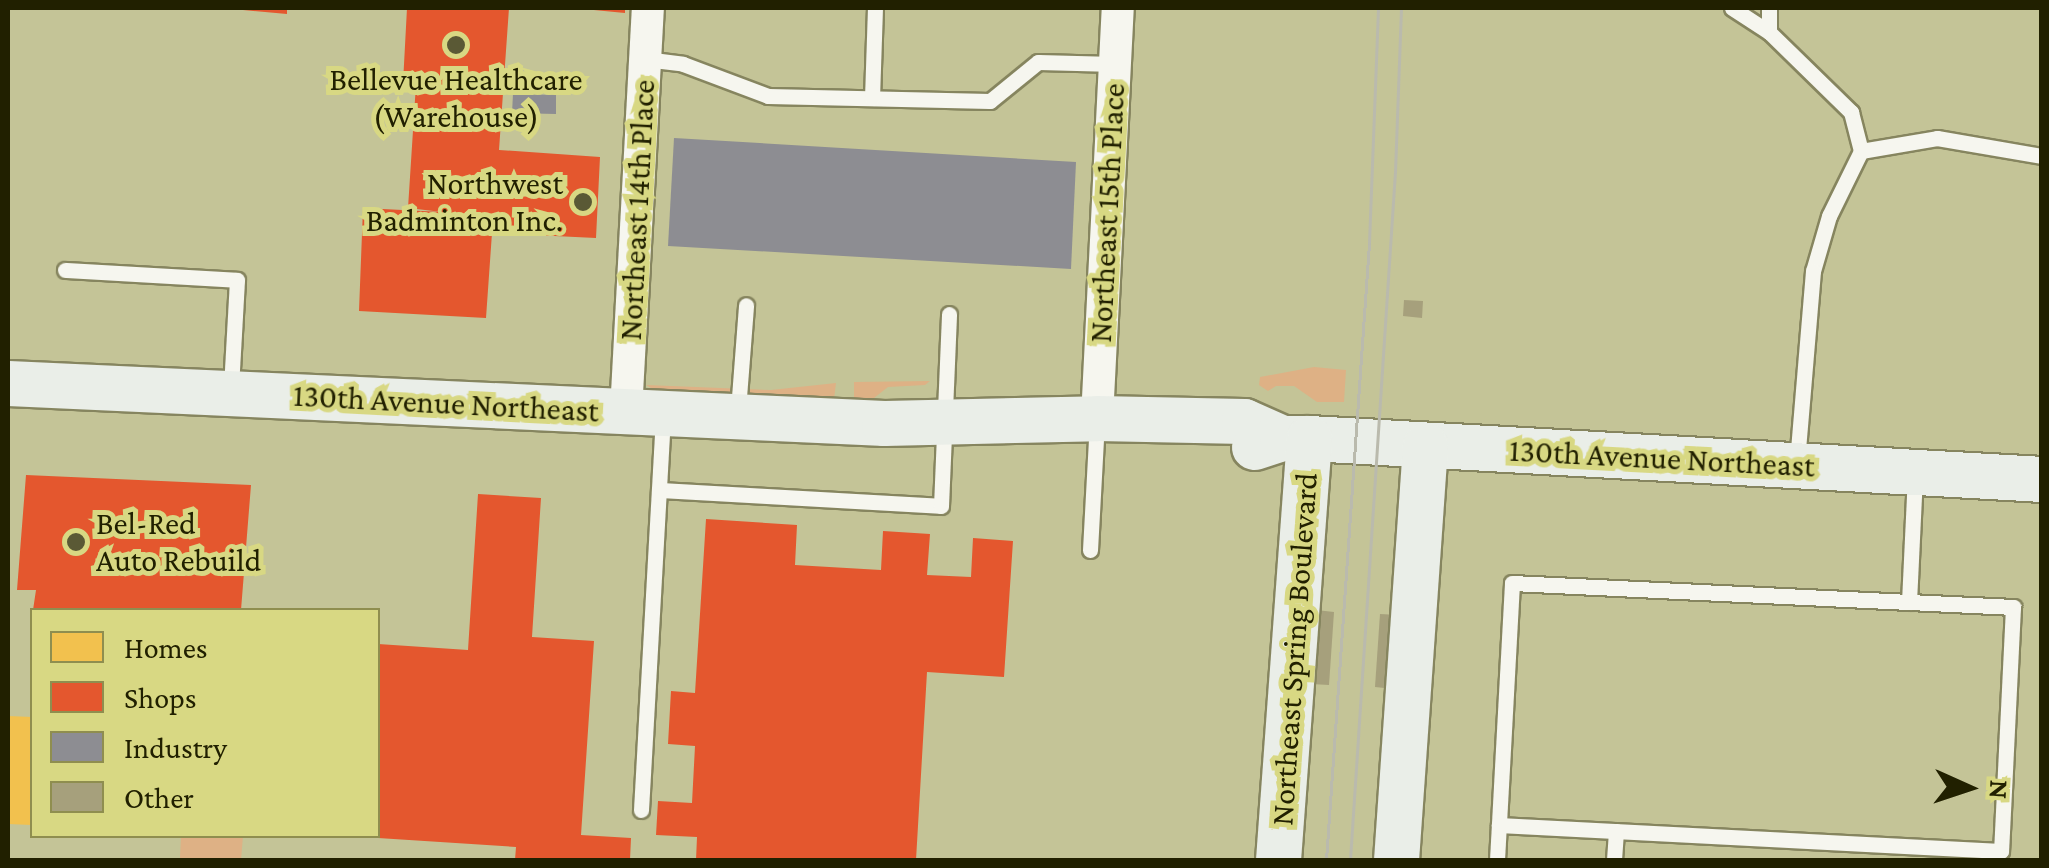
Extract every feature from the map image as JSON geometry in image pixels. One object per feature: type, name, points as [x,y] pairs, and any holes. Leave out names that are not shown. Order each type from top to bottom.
[{"type":"street","name":"Northeast 14th Place","points":[[644,412],[648,8]]},
{"type":"street","name":"Northeast 15th Place","points":[[1096,431],[1118,8]]},
{"type":"street","name":"130th Avenue Northeast","points":[[8,382],[1096,431],[1243,451],[1295,438],[2042,479]]},
{"type":"street","name":"Northeast Spring Boulevard","points":[[1278,860],[1295,438]]},
{"type":"street","points":[[1396,860],[1424,445]]},
{"type":"lane","points":[[872,98],[875,8]]},
{"type":"lane","points":[[1732,8],[1769,32],[1851,112],[1861,151],[1829,216],[1812,270],[1796,464]]},
{"type":"lane","points":[[1769,8],[1769,32]]},
{"type":"lane","points":[[645,59],[683,64],[768,96],[990,100],[1038,62],[1115,64]]},
{"type":"lane","points":[[1861,151],[1937,138],[2042,156]]},
{"type":"lane","points":[[65,270],[237,280],[231,393]]},
{"type":"lane","points":[[738,416],[746,304]]},
{"type":"lane","points":[[659,490],[941,506],[949,314]]},
{"type":"lane","points":[[641,810],[659,490],[644,412]]},
{"type":"lane","points":[[1090,550],[1096,431]]},
{"type":"lane","points":[[1909,602],[1915,472]]},
{"type":"lane","points":[[1497,860],[1512,583],[2014,608],[2001,850],[1499,825]]},
{"type":"lane","points":[[1614,860],[1616,831]]},
{"type":"shaded area","points":[[1314,367],[1346,370],[1344,402],[1317,402],[1294,386],[1276,386],[1268,391],[1259,385],[1260,377]]},
{"type":"shaded area","points":[[930,381],[925,385],[888,387],[874,398],[854,399],[854,382]]},
{"type":"shaded area","points":[[836,383],[834,399],[656,391],[646,385],[771,390]]},
{"type":"shaded area","points":[[181,838],[243,838],[241,860],[180,858]]},
{"type":"building: Homes","points":[[8,716],[30,717],[30,825],[8,824]]},
{"type":"building: Shops","points":[[222,8],[287,8],[287,14]]},
{"type":"building: Shops","points":[[407,8],[509,8],[499,150],[600,157],[596,238],[492,233],[486,318],[359,311],[363,208],[442,212],[408,208],[416,84],[403,83]]},
{"type":"building: Shops","points":[[573,8],[625,8],[625,13]]},
{"type":"building: Shops","points":[[26,475],[251,485],[241,608],[33,608],[36,590],[17,590]]},
{"type":"building: Shops","points":[[478,494],[541,498],[532,637],[594,641],[581,835],[631,838],[630,860],[515,860],[516,847],[378,838],[380,644],[468,650]]},
{"type":"building: Shops","points":[[706,519],[797,525],[795,565],[881,570],[883,531],[930,534],[927,575],[971,577],[973,538],[1013,541],[1004,677],[927,672],[916,860],[696,860],[697,837],[656,835],[658,801],[692,803],[695,746],[668,744],[671,691],[695,693]]},
{"type":"building: Industry","points":[[513,94],[556,95],[556,114],[512,113]]},
{"type":"building: Industry","points":[[674,138],[1076,162],[1071,269],[668,246]]},
{"type":"building: Other","points":[[1404,300],[1423,301],[1422,318],[1403,316]]},
{"type":"building: Other","points":[[1316,610],[1334,612],[1329,685],[1311,684]]},
{"type":"building: Other","points":[[1380,614],[1399,615],[1394,689],[1375,687]]},
{"type":"tram line","points":[[1326,860],[1369,243],[1378,8]]},
{"type":"tram line","points":[[1350,860],[1395,172],[1401,8]]},
{"type":"place","name":"Bellevue Healthcare (Warehouse)","points":[[456,45]]},
{"type":"place","name":"Northwest Badminton Inc.","points":[[583,202]]},
{"type":"place","name":"Bel-Red Auto Rebuild","points":[[76,542]]}]
